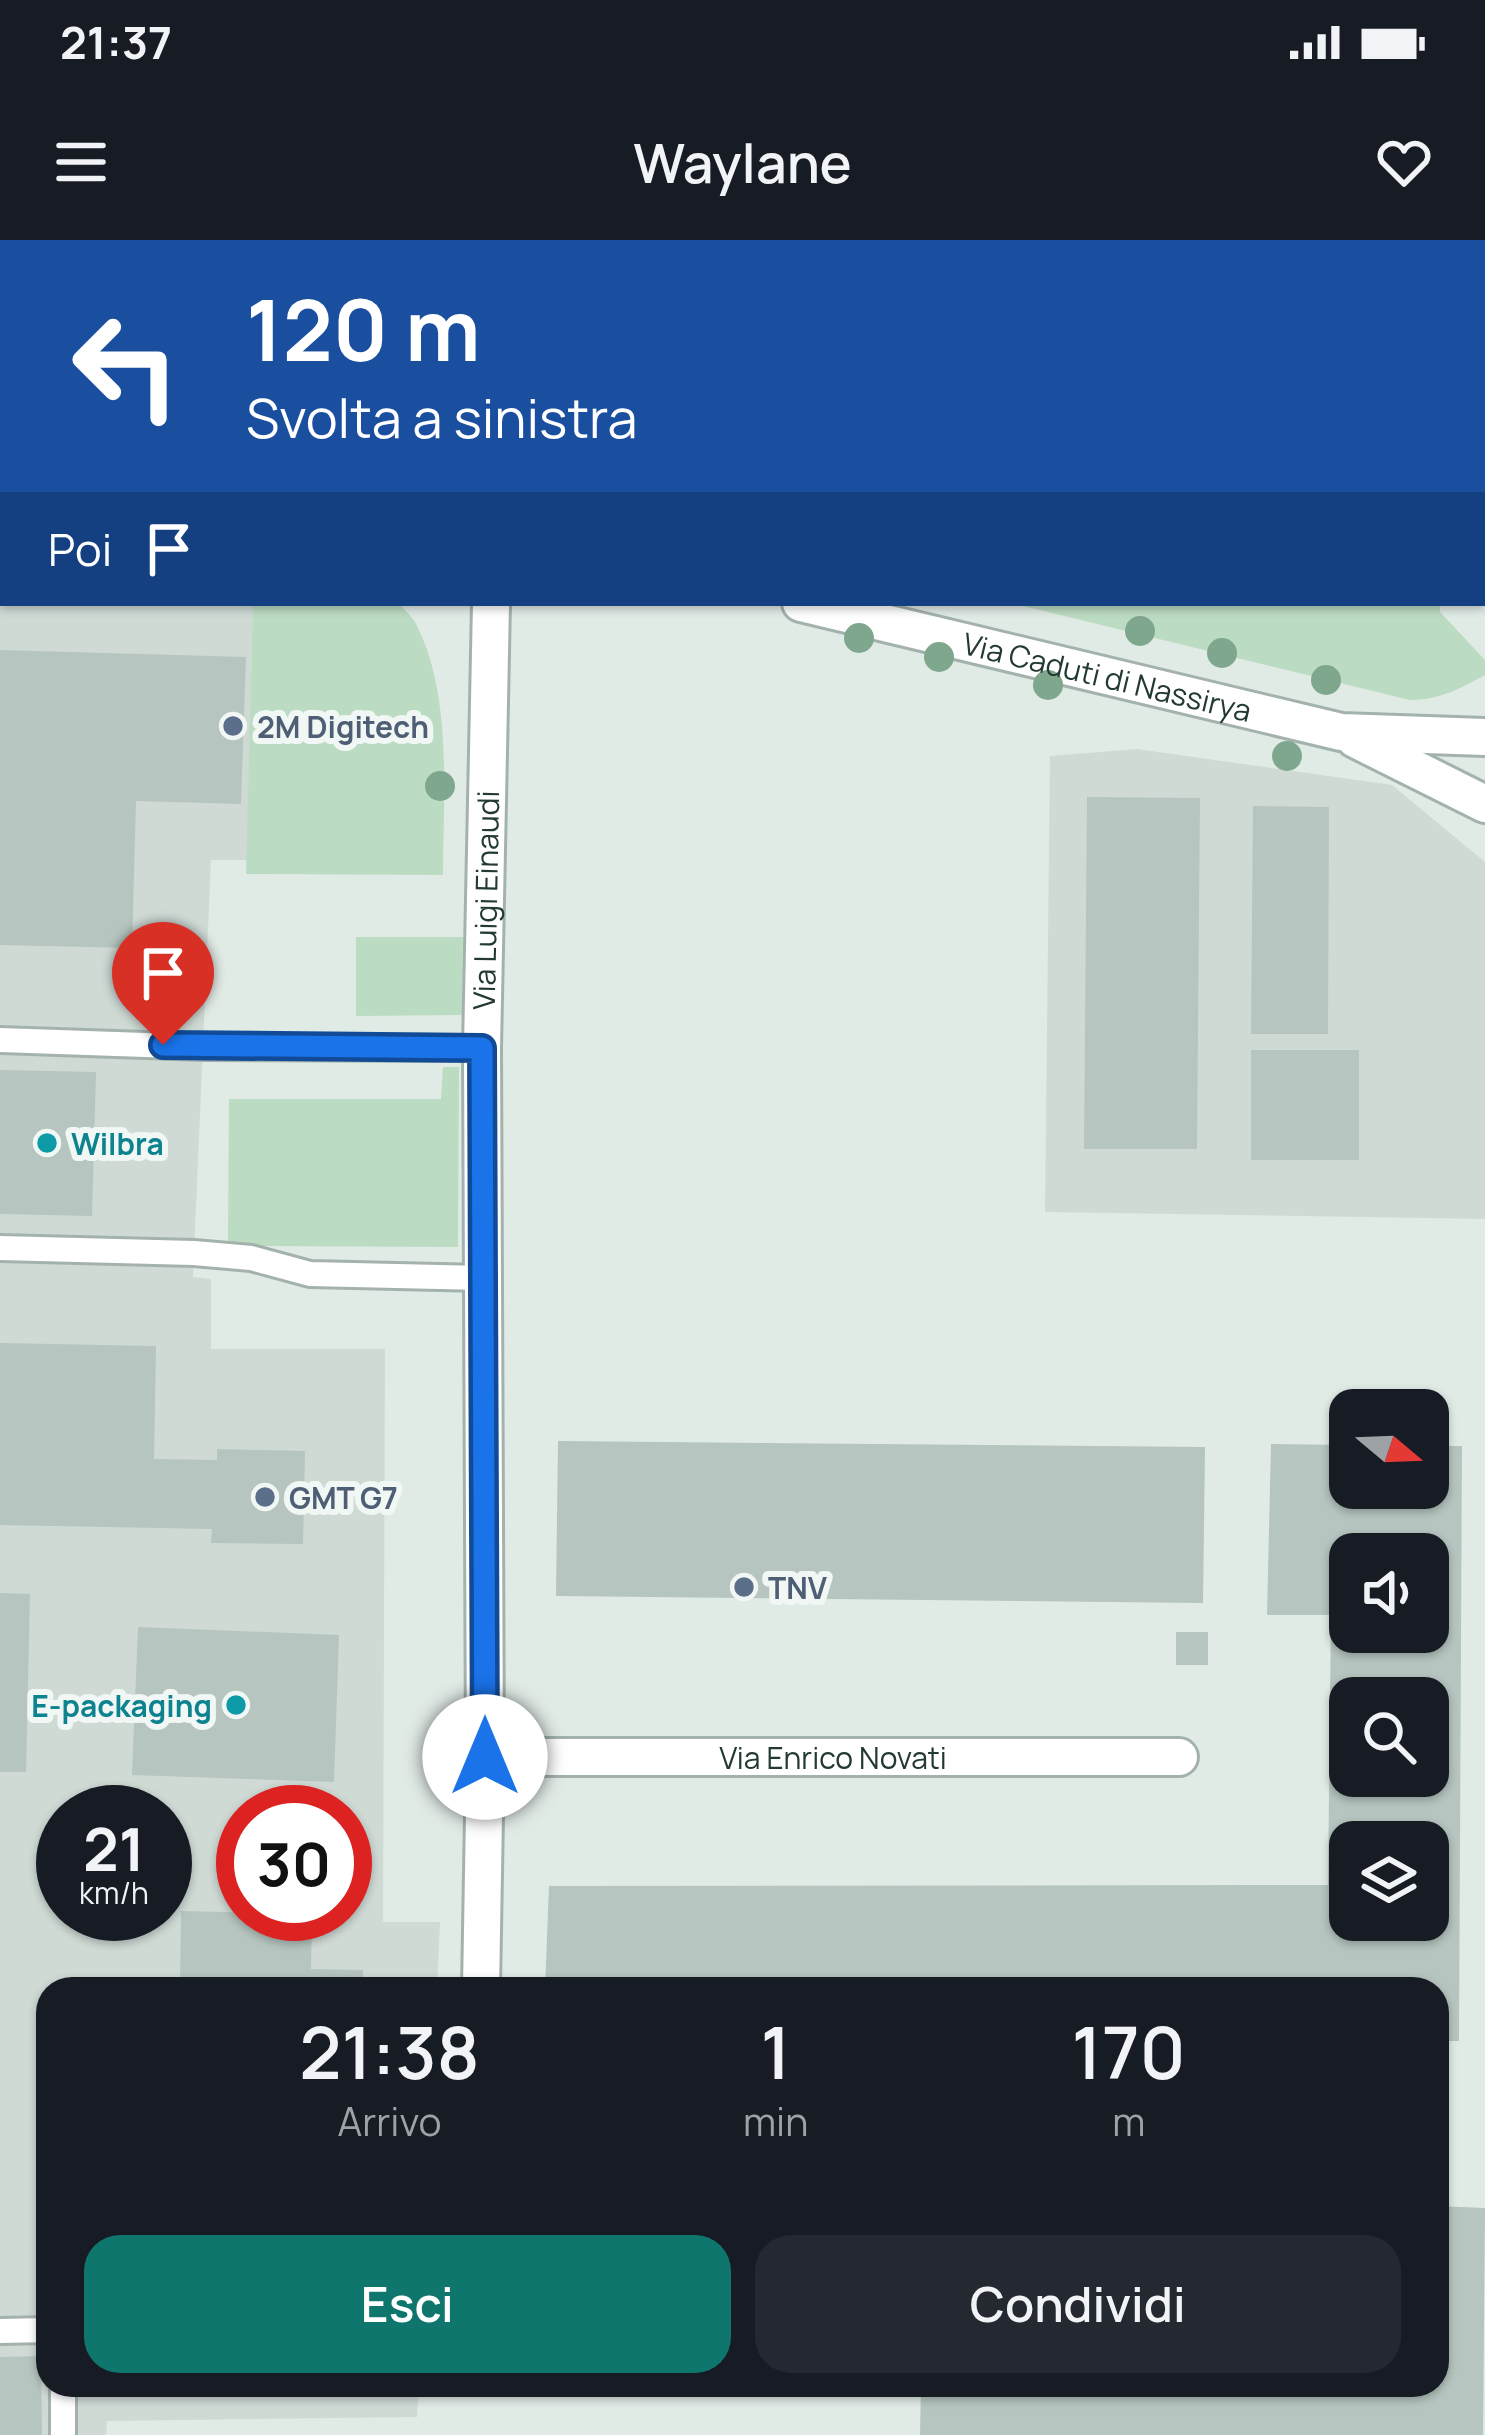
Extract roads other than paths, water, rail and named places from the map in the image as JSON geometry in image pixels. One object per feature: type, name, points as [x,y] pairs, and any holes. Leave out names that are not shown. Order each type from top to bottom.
[{"type":"street","name":"Via Luigi Einaudi","points":[[481,1977],[485,1757],[482,1048],[491,606]]},
{"type":"street","name":"Via Caduti di Nassirya","points":[[814,606],[1341,732],[1485,737]]},
{"type":"street","name":"Via Caduti di Nassirya","points":[[1341,732],[1485,804]]},
{"type":"street","name":"Via Enrico Novati","points":[[485,1757],[1178,1757]]},
{"type":"lane","points":[[0,1040],[203,1047],[482,1048]]},
{"type":"lane","points":[[0,1248],[194,1253],[251,1258],[310,1274],[483,1278]]},
{"type":"lane","points":[[0,2331],[36,2330]]},
{"type":"lane","points":[[63,2397],[63,2435]]},
{"type":"place","name":"2M Digitech","points":[[233,726]]},
{"type":"place","name":"Wilbra","points":[[47,1143]]},
{"type":"place","name":"GMT G7","points":[[265,1497]]},
{"type":"place","name":"TNV","points":[[744,1587]]},
{"type":"place","name":"E-packaging","points":[[236,1705]]}]
